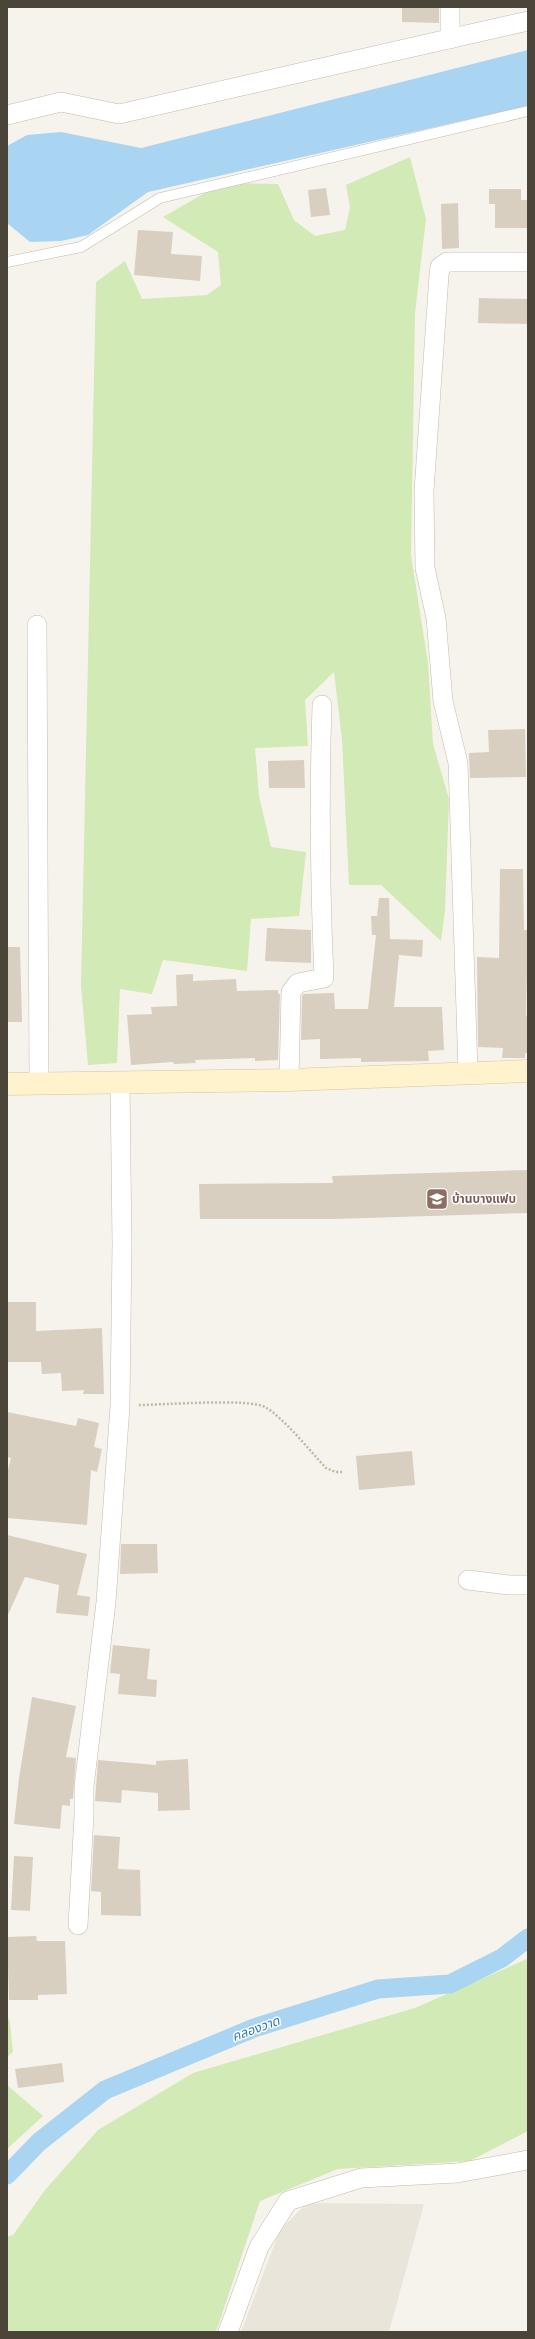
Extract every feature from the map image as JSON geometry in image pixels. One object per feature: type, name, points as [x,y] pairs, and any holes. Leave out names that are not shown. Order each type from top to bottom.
[{"type":"street","points":[[450,7],[450,39]]},
{"type":"street","points":[[7,114],[61,102],[119,114],[528,21]]},
{"type":"street","points":[[468,1072],[458,763],[443,701],[436,618],[425,568],[424,491],[439,275],[440,267],[447,262],[528,262]]},
{"type":"street","points":[[37,625],[39,1084]]},
{"type":"street","points":[[289,1080],[291,992],[298,983],[324,978],[320,890],[319,797],[322,705]]},
{"type":"street","points":[[7,1084],[289,1080],[528,1070]]},
{"type":"street","points":[[78,1925],[84,1815],[84,1787],[106,1602],[120,1406],[122,1244],[120,1083]]},
{"type":"street","points":[[468,1580],[510,1585],[528,1585]]},
{"type":"street","points":[[228,2332],[259,2247],[288,2201],[361,2178],[457,2173],[528,2160]]},
{"type":"lane","points":[[7,262],[81,247],[160,198],[528,111]]},
{"type":"path","points":[[120,1406],[242,1403],[262,1406],[278,1418],[326,1468],[336,1472],[344,1472]]},
{"type":"shaded area","points":[[307,2203],[424,2204],[389,2332],[241,2332],[280,2230]]},
{"type":"green space","points":[[410,157],[426,219],[415,313],[411,555],[428,663],[433,744],[449,799],[445,911],[441,941],[381,885],[349,885],[342,739],[334,672],[305,700],[308,746],[255,748],[259,796],[271,847],[306,852],[299,916],[251,919],[247,971],[163,960],[152,994],[120,989],[117,1063],[88,1065],[81,986],[96,282],[125,261],[142,299],[207,295],[221,285],[218,252],[163,217],[222,183],[278,184],[294,220],[315,236],[345,230],[350,208],[346,185]]},
{"type":"green space","points":[[527,1959],[528,2131],[470,2161],[338,2169],[260,2201],[216,2332],[7,2332],[7,2237],[13,2235],[45,2190],[98,2130],[193,2073],[415,2008]]},
{"type":"green space","points":[[7,2014],[10,2023],[13,2052],[7,2057]]},
{"type":"green space","points":[[7,2085],[43,2116],[7,2149]]},
{"type":"water","points":[[528,50],[528,106],[148,192],[88,235],[61,241],[30,242],[7,223],[7,146],[27,135],[61,132],[141,148]]},
{"type":"building","points":[[402,7],[439,7],[439,23],[402,22]]},
{"type":"building","points":[[326,188],[330,215],[311,217],[308,190]]},
{"type":"building","points":[[489,189],[521,189],[521,200],[528,200],[528,228],[495,228],[495,204],[489,204]]},
{"type":"building","points":[[458,203],[459,248],[442,249],[441,204]]},
{"type":"building","points":[[138,230],[173,232],[171,254],[202,256],[200,281],[134,275]]},
{"type":"building","points":[[479,298],[528,299],[528,324],[478,323]]},
{"type":"building","points":[[525,729],[526,777],[470,778],[469,753],[489,752],[488,730]]},
{"type":"building","points":[[304,760],[305,788],[269,788],[268,761]]},
{"type":"building","points":[[500,869],[523,869],[524,930],[528,930],[526,1016],[528,1016],[528,1053],[525,1053],[525,1058],[502,1058],[503,1048],[478,1047],[477,957],[499,958]]},
{"type":"building","points":[[379,898],[389,898],[390,939],[423,940],[422,957],[399,955],[394,1007],[442,1007],[444,1050],[428,1051],[429,1061],[361,1062],[361,1058],[320,1059],[320,1039],[301,1040],[302,996],[304,994],[334,993],[335,1009],[368,1009],[376,935],[372,935],[371,916],[377,916]]},
{"type":"building","points":[[267,928],[311,930],[311,963],[265,961]]},
{"type":"building","points":[[7,947],[20,947],[22,1022],[7,1022]]},
{"type":"building","points":[[193,974],[193,981],[236,979],[237,991],[278,990],[278,994],[280,994],[278,1060],[255,1061],[255,1058],[195,1060],[196,1063],[174,1064],[173,1062],[131,1065],[127,1015],[152,1014],[151,1007],[177,1006],[176,975]]},
{"type":"building","points":[[528,1170],[528,1213],[334,1219],[200,1219],[199,1184],[333,1183],[332,1176]]},
{"type":"building","points":[[7,1302],[36,1302],[36,1331],[102,1328],[104,1394],[83,1394],[84,1390],[62,1391],[61,1373],[42,1374],[41,1362],[7,1362]]},
{"type":"building","points":[[7,1412],[76,1426],[78,1418],[99,1423],[94,1447],[102,1449],[97,1472],[91,1470],[87,1525],[7,1518],[7,1474],[11,1458],[7,1457]]},
{"type":"building","points":[[412,1451],[415,1485],[359,1490],[356,1456]]},
{"type":"building","points":[[7,1535],[87,1554],[77,1595],[90,1597],[88,1616],[56,1613],[59,1585],[25,1577],[7,1617]]},
{"type":"building","points":[[121,1544],[157,1544],[158,1573],[120,1574]]},
{"type":"building","points":[[113,1645],[150,1649],[147,1679],[157,1680],[156,1697],[118,1694],[120,1674],[110,1673]]},
{"type":"building","points":[[32,1697],[76,1706],[66,1757],[76,1758],[73,1799],[70,1799],[70,1806],[62,1805],[60,1829],[14,1824],[19,1778]]},
{"type":"building","points":[[188,1759],[190,1810],[158,1811],[158,1793],[122,1790],[121,1803],[95,1801],[98,1760],[156,1765],[156,1761]]},
{"type":"building","points":[[94,1835],[120,1837],[118,1869],[140,1870],[141,1916],[101,1915],[101,1892],[91,1891]]},
{"type":"building","points":[[14,1856],[33,1857],[30,1911],[11,1910]]},
{"type":"building","points":[[36,1936],[37,1941],[65,1941],[67,1994],[38,1995],[38,2000],[9,2000],[7,1937]]},
{"type":"building","points":[[62,2063],[64,2082],[18,2088],[15,2069]]},
{"type":"waterway","name":"คลองวาด","points":[[7,2175],[39,2142],[105,2090],[254,2028],[378,1989],[450,1984],[502,1958],[528,1938]]},
{"type":"place","name":"บ้านบางแฟบ","points":[[437,1199]]}]
